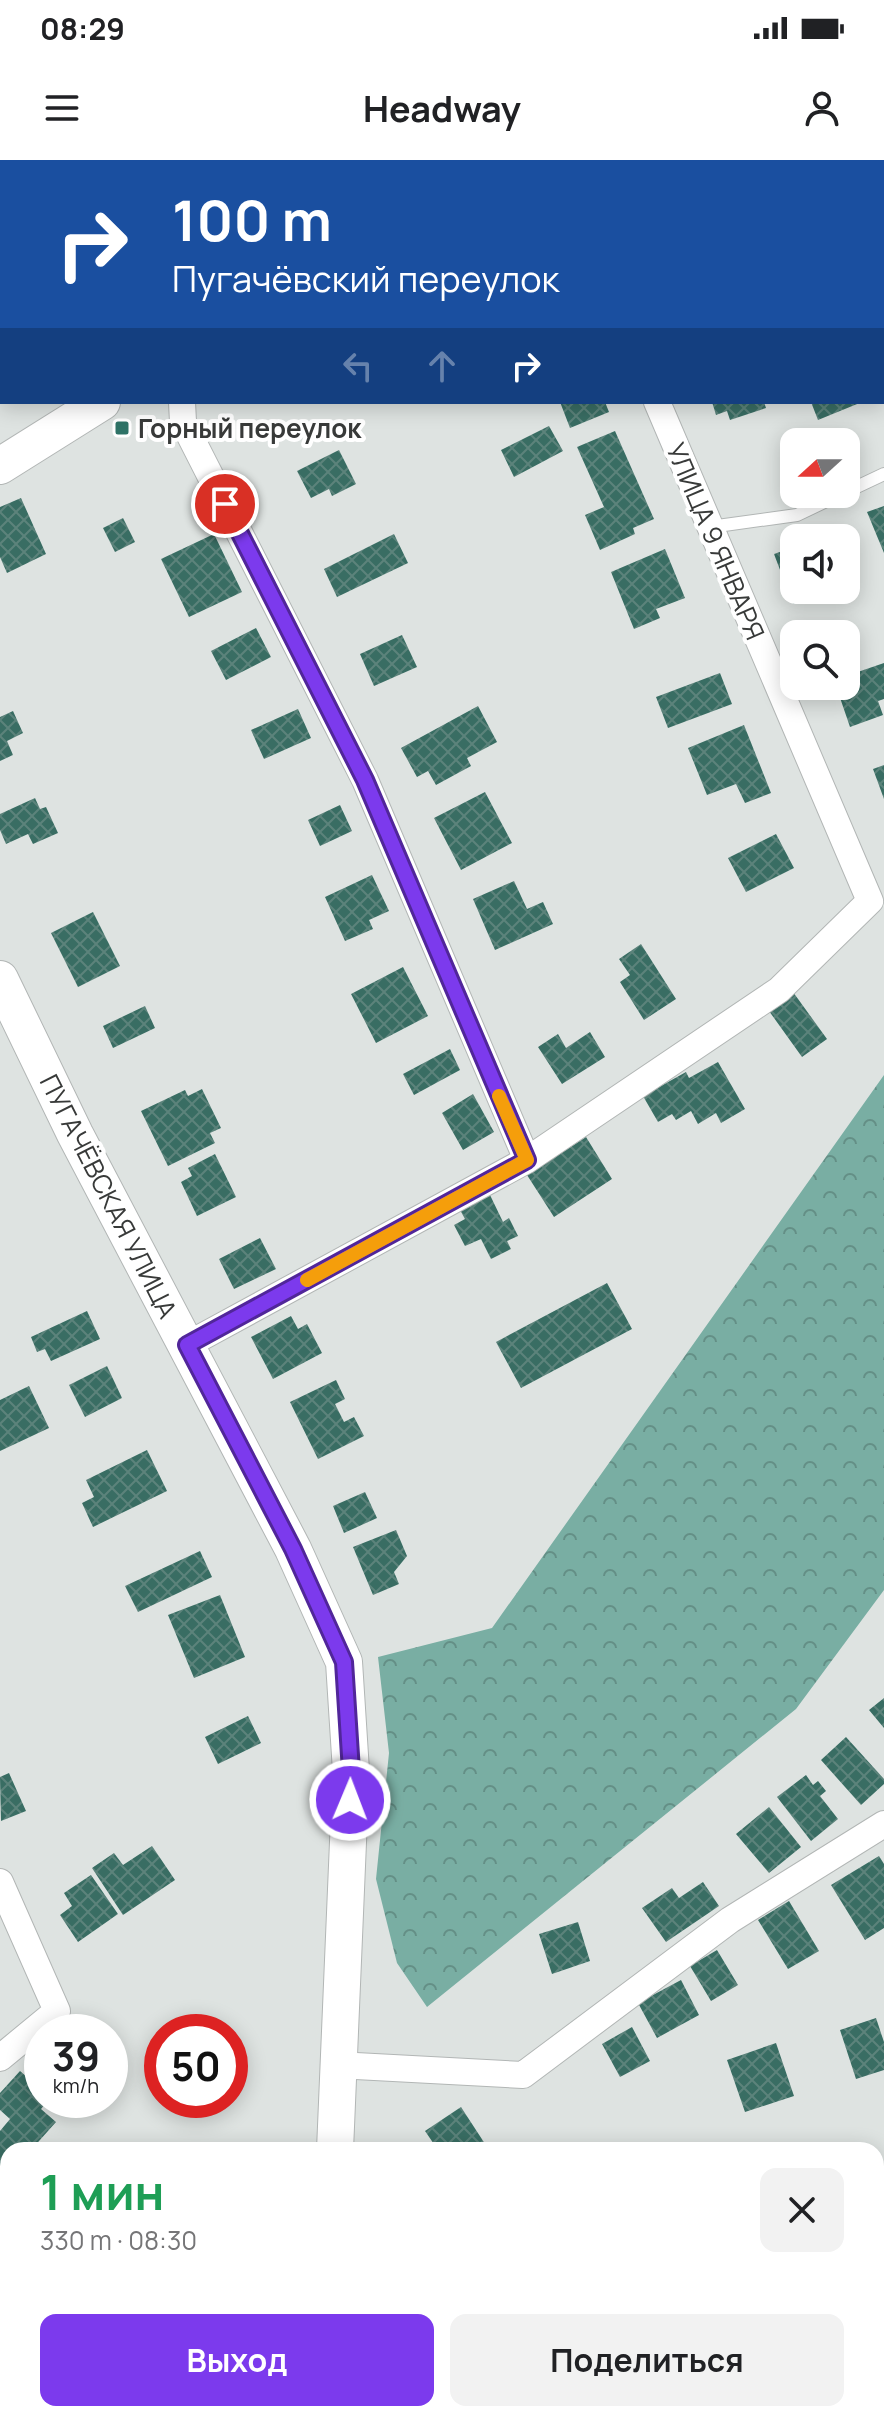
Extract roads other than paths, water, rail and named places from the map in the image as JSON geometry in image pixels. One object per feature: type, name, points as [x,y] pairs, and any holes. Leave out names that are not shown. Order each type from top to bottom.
[{"type":"main road","points":[[0,466],[99,404]]},
{"type":"main road","name":"ПУГАЧЁВСКАЯ УЛИЦА","points":[[0,979],[75,1134],[293,1549],[344,1662],[351,1771],[335,2142]]},
{"type":"street","points":[[182,404],[183,422],[365,780],[527,1160],[187,1345]]},
{"type":"street","name":"УЛИЦА 9 ЯНВАРЯ","points":[[527,1160],[779,990],[870,901],[658,404]]},
{"type":"street","points":[[337,2065],[523,2075],[730,1920],[884,1824]]},
{"type":"street","points":[[0,1882],[57,2011],[0,2058]]},
{"type":"lane","points":[[860,485],[884,474]]},
{"type":"lane","points":[[710,527],[797,515],[812,508]]},
{"type":"place","name":"Горный переулок","points":[[122,428]]}]
